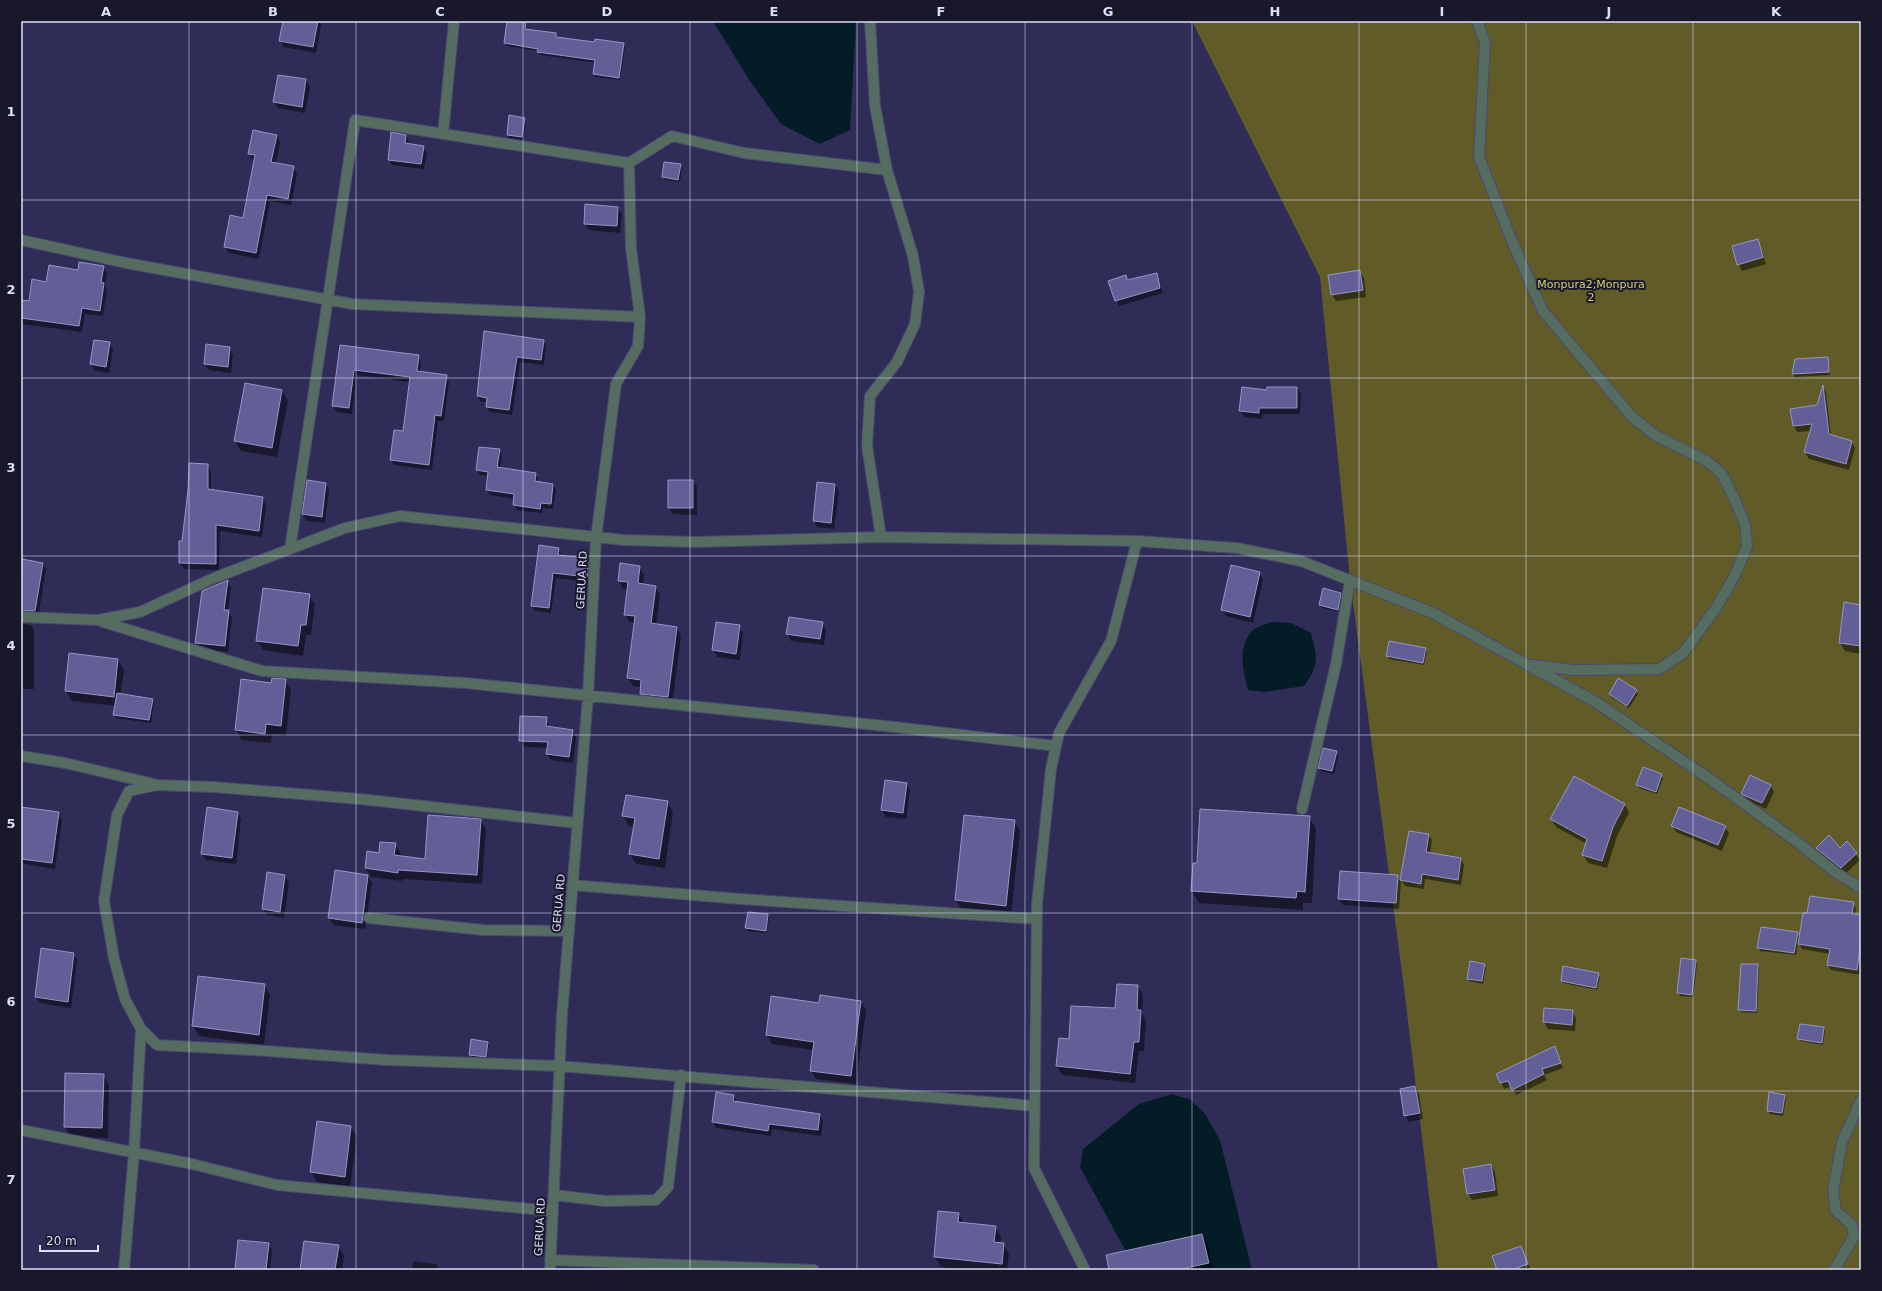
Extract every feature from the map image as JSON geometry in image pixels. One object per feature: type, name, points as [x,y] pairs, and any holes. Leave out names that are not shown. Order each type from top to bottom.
[{"type":"street","points":[[443,134],[454,21]]},
{"type":"street","points":[[870,21],[875,106],[887,170],[913,256],[919,292],[916,324],[897,362],[870,396],[867,446],[881,537]]},
{"type":"street","points":[[1477,21],[1486,42],[1479,157],[1512,241],[1543,311],[1632,417],[1655,435],[1707,461],[1722,474],[1746,525],[1747,546],[1735,574],[1716,608],[1684,653],[1659,669],[1574,670],[1527,664]]},
{"type":"street","points":[[290,549],[355,120],[628,163],[672,136],[744,153],[887,170]]},
{"type":"street","name":"GERUA RD","points":[[550,1265],[559,1066],[568,932],[588,696],[596,538],[616,384],[638,346],[640,317],[631,248],[628,163]]},
{"type":"street","points":[[21,240],[126,263],[352,304],[640,317]]},
{"type":"street","points":[[21,617],[98,620],[140,612],[214,578],[345,528],[400,516],[596,538],[694,542],[881,537],[1136,541],[1238,548],[1301,561],[1433,613],[1527,664],[1594,701],[1707,777],[1796,841],[1835,872],[1861,888]]},
{"type":"street","points":[[1085,1270],[1034,1168],[1037,904],[1050,777],[1059,733],[1111,641],[1136,541]]},
{"type":"street","points":[[1302,809],[1336,664],[1350,580]]},
{"type":"street","points":[[98,620],[262,671],[465,683],[895,727],[1056,746]]},
{"type":"street","points":[[21,756],[65,763],[157,785],[213,787],[360,799],[577,823]]},
{"type":"street","points":[[157,785],[129,791],[117,815],[104,901],[114,959],[125,999],[141,1029],[157,1045],[253,1050],[387,1060],[559,1066],[1035,1106]]},
{"type":"street","points":[[572,885],[741,899],[1037,919]]},
{"type":"street","points":[[369,918],[483,930],[568,932]]},
{"type":"street","points":[[124,1270],[134,1152],[141,1029]]},
{"type":"street","points":[[554,1195],[605,1201],[656,1200],[668,1187],[680,1075]]},
{"type":"street","points":[[1834,1270],[1854,1236],[1852,1225],[1836,1211],[1833,1191],[1842,1142],[1861,1100]]},
{"type":"street","points":[[21,1130],[134,1152],[277,1185],[553,1210]]},
{"type":"street","points":[[550,1265],[814,1270]]},
{"type":"green space","name":"Monpura2;Monpura 2","points":[[1192,21],[1861,21],[1861,1270],[1438,1270],[1403,980],[1350,580],[1320,277]]},
{"type":"water","points":[[711,21],[856,21],[850,130],[820,144],[781,124],[750,81],[716,26]]},
{"type":"water","points":[[1272,622],[1291,623],[1311,633],[1316,655],[1313,672],[1304,686],[1265,692],[1248,690],[1242,660],[1244,645],[1252,631]]},
{"type":"water","points":[[1172,1094],[1191,1100],[1205,1114],[1220,1140],[1252,1270],[1136,1270],[1080,1167],[1083,1149],[1139,1104]]},
{"type":"building","points":[[283,21],[318,21],[313,47],[279,41]]},
{"type":"building","points":[[507,21],[526,21],[525,29],[556,33],[556,37],[594,42],[595,39],[624,43],[619,78],[593,74],[595,60],[537,52],[538,49],[504,43]]},
{"type":"building","points":[[278,75],[306,79],[302,107],[273,102]]},
{"type":"building","points":[[509,115],[525,118],[522,137],[507,135]]},
{"type":"building","points":[[253,130],[277,135],[271,162],[294,166],[288,199],[267,195],[256,253],[224,247],[230,215],[243,218],[255,155],[248,154]]},
{"type":"building","points":[[391,132],[406,135],[405,143],[424,146],[421,164],[388,160]]},
{"type":"building","points":[[664,162],[681,164],[678,180],[662,177]]},
{"type":"building","points":[[585,204],[618,207],[617,226],[584,224]]},
{"type":"building","points":[[1758,239],[1763,257],[1737,265],[1732,246]]},
{"type":"building","points":[[79,262],[104,266],[101,282],[104,283],[100,311],[82,308],[79,326],[21,318],[21,300],[29,301],[32,279],[46,282],[49,265],[78,270]]},
{"type":"building","points":[[1360,270],[1363,290],[1331,295],[1328,275]]},
{"type":"building","points":[[1157,273],[1160,288],[1115,301],[1108,281],[1126,275],[1127,280]]},
{"type":"building","points":[[484,331],[544,340],[541,360],[517,357],[509,410],[486,407],[487,398],[477,396]]},
{"type":"building","points":[[94,340],[110,342],[106,367],[90,364]]},
{"type":"building","points":[[206,344],[230,347],[228,367],[204,364]]},
{"type":"building","points":[[340,345],[419,355],[417,371],[447,375],[441,416],[435,415],[429,465],[390,460],[394,430],[403,431],[410,377],[354,370],[349,408],[332,406]]},
{"type":"building","points":[[1828,357],[1829,372],[1792,374],[1795,359]]},
{"type":"building","points":[[245,383],[282,390],[272,448],[234,441]]},
{"type":"building","points":[[1823,385],[1829,434],[1852,441],[1846,464],[1804,452],[1812,424],[1793,426],[1790,409],[1817,405]]},
{"type":"building","points":[[1242,387],[1267,390],[1267,387],[1297,387],[1297,408],[1259,408],[1259,413],[1239,411]]},
{"type":"building","points":[[479,447],[500,449],[497,467],[536,473],[535,481],[553,484],[551,504],[541,503],[540,509],[513,505],[514,494],[486,490],[488,472],[476,470]]},
{"type":"building","points":[[189,463],[208,464],[208,489],[263,497],[259,531],[216,525],[216,564],[179,563],[179,541],[182,541],[188,490]]},
{"type":"building","points":[[307,480],[326,483],[322,517],[302,514]]},
{"type":"building","points":[[668,480],[693,480],[693,508],[668,508]]},
{"type":"building","points":[[817,482],[835,484],[831,523],[813,521]]},
{"type":"building","points":[[539,545],[559,548],[558,555],[588,558],[588,577],[553,573],[549,608],[531,606]]},
{"type":"building","points":[[22,559],[43,563],[35,611],[21,611]]},
{"type":"building","points":[[620,563],[640,566],[638,583],[656,586],[651,623],[677,627],[668,697],[640,694],[641,680],[627,678],[635,616],[624,615],[628,582],[618,581]]},
{"type":"building","points":[[1231,565],[1260,572],[1250,617],[1221,610]]},
{"type":"building","points":[[228,580],[224,610],[229,610],[225,646],[195,643],[202,591]]},
{"type":"building","points":[[263,588],[310,594],[306,625],[301,625],[298,646],[256,641]]},
{"type":"building","points":[[1323,588],[1341,593],[1338,610],[1319,605]]},
{"type":"building","points":[[1844,602],[1861,605],[1861,646],[1839,643]]},
{"type":"building","points":[[789,617],[823,622],[820,639],[786,634]]},
{"type":"building","points":[[716,622],[740,625],[736,654],[712,650]]},
{"type":"building","points":[[1389,641],[1426,648],[1423,663],[1386,656]]},
{"type":"building","points":[[69,653],[118,659],[114,697],[65,691]]},
{"type":"building","points":[[272,678],[286,679],[281,726],[266,724],[265,734],[235,730],[241,679],[271,683]]},
{"type":"building","points":[[1618,678],[1637,690],[1627,706],[1609,694]]},
{"type":"building","points":[[117,693],[153,699],[149,720],[113,715]]},
{"type":"building","points":[[520,716],[547,717],[546,726],[573,730],[569,757],[546,754],[548,742],[519,741]]},
{"type":"building","points":[[1323,748],[1337,751],[1332,771],[1318,768]]},
{"type":"building","points":[[1643,767],[1662,774],[1656,792],[1636,785]]},
{"type":"building","points":[[1750,775],[1771,785],[1762,803],[1741,794]]},
{"type":"building","points":[[1574,776],[1625,804],[1613,827],[1602,861],[1582,855],[1587,839],[1550,819]]},
{"type":"building","points":[[885,780],[907,783],[903,813],[881,810]]},
{"type":"building","points":[[626,795],[668,801],[659,859],[629,854],[635,818],[622,816]]},
{"type":"building","points":[[21,807],[59,812],[52,863],[21,859]]},
{"type":"building","points":[[207,807],[238,812],[232,858],[201,854]]},
{"type":"building","points":[[1679,807],[1726,826],[1718,845],[1671,826]]},
{"type":"building","points":[[1200,809],[1310,816],[1305,892],[1297,891],[1296,898],[1191,891],[1193,863],[1197,863]]},
{"type":"building","points":[[428,815],[481,819],[477,875],[398,870],[398,873],[365,868],[367,851],[379,853],[380,842],[396,843],[394,855],[425,859]]},
{"type":"building","points":[[964,815],[1015,820],[1006,906],[955,900]]},
{"type":"building","points":[[1409,831],[1429,834],[1426,852],[1461,858],[1458,880],[1422,874],[1421,884],[1400,880]]},
{"type":"building","points":[[1829,835],[1840,848],[1847,841],[1857,853],[1841,868],[1816,848]]},
{"type":"building","points":[[335,870],[368,875],[362,923],[328,918]]},
{"type":"building","points":[[1340,871],[1398,875],[1396,903],[1338,899]]},
{"type":"building","points":[[267,872],[285,875],[280,912],[262,909]]},
{"type":"building","points":[[1810,896],[1854,902],[1852,914],[1861,915],[1861,940],[1857,970],[1827,965],[1830,949],[1798,944],[1803,913],[1807,913]]},
{"type":"building","points":[[748,912],[768,914],[766,931],[745,928]]},
{"type":"building","points":[[1761,927],[1798,932],[1794,953],[1757,948]]},
{"type":"building","points":[[41,948],[74,953],[68,1002],[35,997]]},
{"type":"building","points":[[1681,958],[1696,960],[1692,995],[1677,993]]},
{"type":"building","points":[[1470,961],[1485,964],[1482,981],[1467,979]]},
{"type":"building","points":[[1741,964],[1758,964],[1756,1011],[1738,1010]]},
{"type":"building","points":[[1563,966],[1599,973],[1596,988],[1561,981]]},
{"type":"building","points":[[198,976],[265,984],[259,1035],[192,1026]]},
{"type":"building","points":[[1117,984],[1138,985],[1137,1010],[1141,1010],[1139,1042],[1134,1042],[1130,1074],[1056,1066],[1059,1038],[1069,1039],[1071,1006],[1115,1008]]},
{"type":"building","points":[[820,995],[861,1001],[851,1076],[810,1071],[814,1042],[766,1035],[771,996],[819,1003]]},
{"type":"building","points":[[1544,1008],[1573,1010],[1572,1025],[1543,1022]]},
{"type":"building","points":[[1800,1024],[1824,1027],[1822,1043],[1797,1039]]},
{"type":"building","points":[[471,1039],[488,1042],[486,1057],[469,1055]]},
{"type":"building","points":[[1555,1046],[1561,1063],[1542,1069],[1544,1074],[1512,1090],[1508,1081],[1500,1083],[1496,1074]]},
{"type":"building","points":[[65,1073],[104,1074],[102,1128],[64,1127]]},
{"type":"building","points":[[1415,1086],[1420,1113],[1404,1116],[1400,1089]]},
{"type":"building","points":[[716,1092],[734,1095],[733,1101],[820,1114],[818,1130],[769,1124],[768,1131],[712,1122]]},
{"type":"building","points":[[1769,1092],[1785,1095],[1782,1113],[1767,1111]]},
{"type":"building","points":[[317,1121],[351,1126],[345,1177],[310,1172]]},
{"type":"building","points":[[1491,1164],[1495,1190],[1467,1194],[1463,1169]]},
{"type":"building","points":[[938,1211],[959,1213],[958,1222],[996,1226],[994,1242],[1004,1243],[1002,1264],[934,1257]]},
{"type":"building","points":[[1202,1234],[1209,1263],[1177,1270],[1109,1270],[1106,1255]]},
{"type":"building","points":[[238,1240],[269,1243],[266,1270],[235,1269]]},
{"type":"building","points":[[304,1241],[339,1245],[335,1270],[300,1270]]},
{"type":"building","points":[[1521,1246],[1528,1264],[1512,1270],[1497,1270],[1492,1256]]}]
